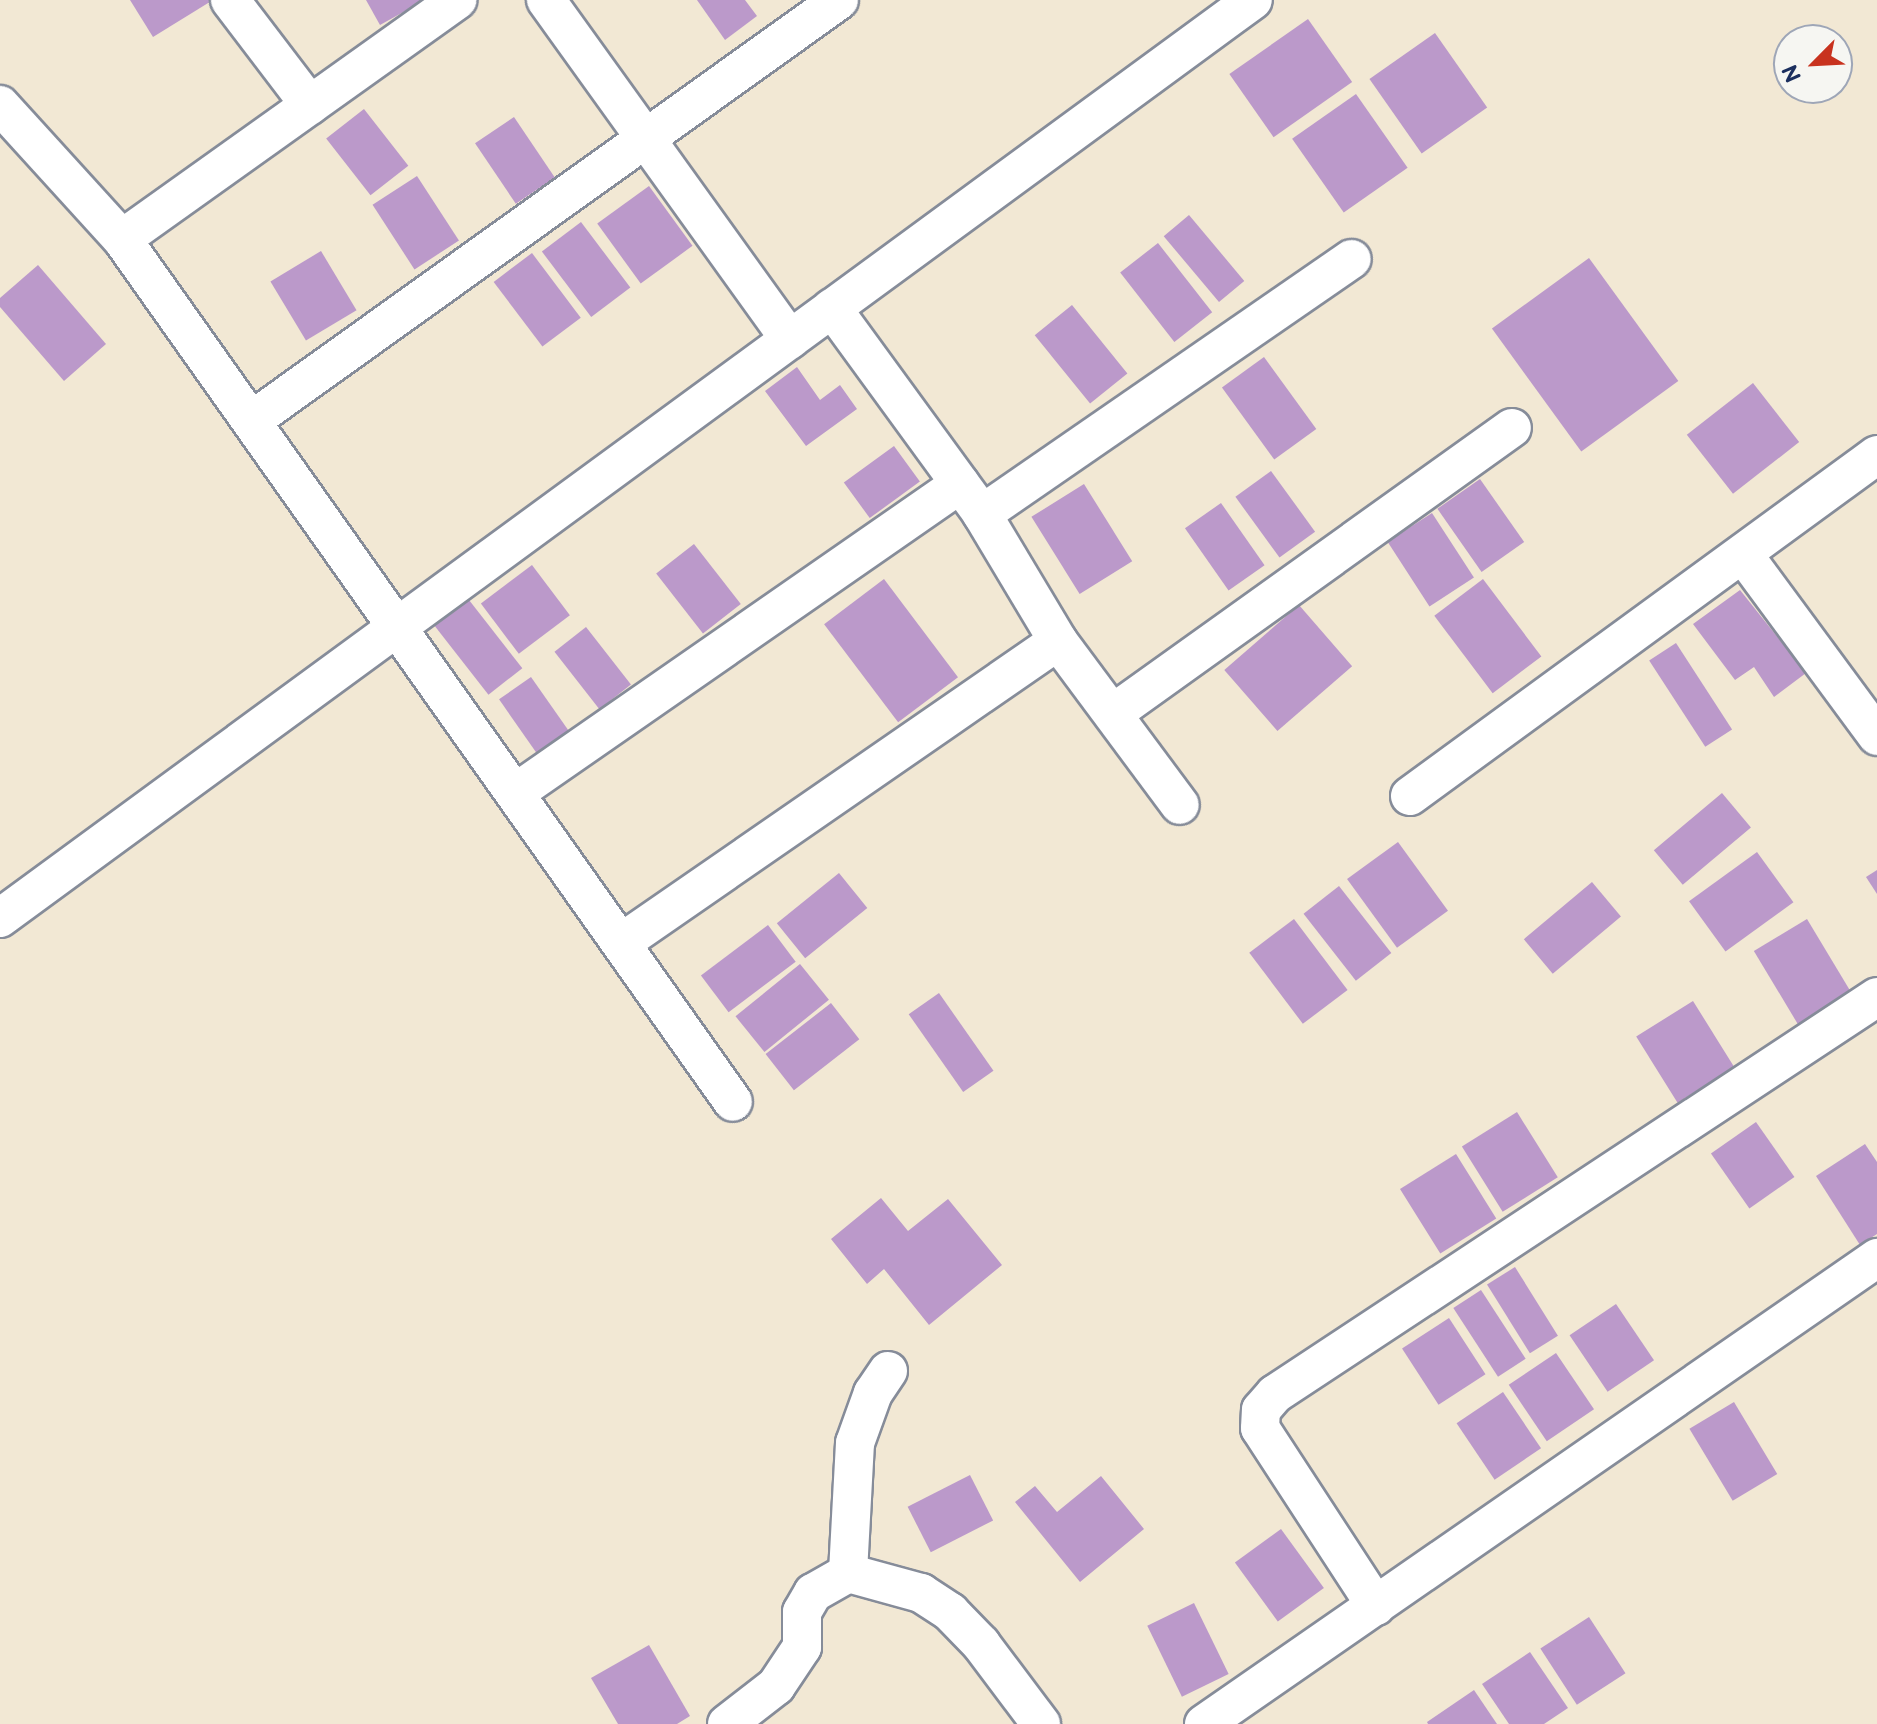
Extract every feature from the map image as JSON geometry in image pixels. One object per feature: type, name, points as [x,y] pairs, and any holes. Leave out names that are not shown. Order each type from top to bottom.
[{"type":"street","points":[[230,0],[310,105]]},
{"type":"street","points":[[122,239],[457,0]]},
{"type":"street","points":[[546,0],[790,339]]},
{"type":"street","points":[[251,421],[839,0]]},
{"type":"street","points":[[0,918],[1253,0]]},
{"type":"street","points":[[0,105],[122,239],[733,1102]]},
{"type":"street","points":[[982,514],[1352,259]]},
{"type":"street","points":[[832,308],[982,514],[1058,641],[1115,712],[1180,805]]},
{"type":"street","points":[[1115,712],[1512,428]]},
{"type":"street","points":[[1410,796],[1877,455]]},
{"type":"street","points":[[515,793],[960,484]]},
{"type":"street","points":[[1743,554],[1877,736]]},
{"type":"street","points":[[621,943],[1058,641]]},
{"type":"street","points":[[1376,1606],[1260,1428],[1261,1410],[1275,1394],[1877,997]]},
{"type":"street","points":[[1204,1724],[1877,1258]]},
{"type":"street","points":[[848,1573],[855,1443],[873,1393],[888,1371]]},
{"type":"street","points":[[748,1719],[776,1686],[802,1647],[802,1612],[813,1593],[848,1573],[921,1593],[950,1612],[981,1644],[1041,1724]]},
{"type":"building","points":[[130,0],[213,0],[153,37]]},
{"type":"building","points":[[366,0],[425,0],[380,25]]},
{"type":"building","points":[[697,0],[745,0],[757,16],[725,40]]},
{"type":"building","points":[[1308,19],[1352,82],[1274,137],[1229,74]]},
{"type":"building","points":[[1435,33],[1487,108],[1422,153],[1369,79]]},
{"type":"building","points":[[1356,94],[1408,168],[1344,212],[1292,139]]},
{"type":"building","points":[[364,109],[408,166],[371,195],[326,139]]},
{"type":"building","points":[[514,117],[555,178],[516,204],[475,143]]},
{"type":"building","points":[[417,176],[459,241],[414,269],[373,205]]},
{"type":"building","points":[[649,186],[692,246],[641,283],[597,224]]},
{"type":"building","points":[[1189,215],[1244,281],[1219,302],[1164,236]]},
{"type":"building","points":[[581,222],[630,287],[591,317],[542,251]]},
{"type":"building","points":[[1158,243],[1212,312],[1174,342],[1120,273]]},
{"type":"building","points":[[321,251],[357,310],[306,341],[270,281]]},
{"type":"building","points":[[532,253],[581,318],[542,347],[494,282]]},
{"type":"building","points":[[1589,258],[1678,381],[1581,452],[1492,329]]},
{"type":"building","points":[[38,265],[106,344],[64,381],[0,307],[0,298]]},
{"type":"building","points":[[1072,305],[1127,373],[1090,404],[1035,335]]},
{"type":"building","points":[[1264,357],[1316,429],[1274,460],[1222,388]]},
{"type":"building","points":[[797,367],[820,400],[840,385],[857,409],[806,446],[765,391]]},
{"type":"building","points":[[1753,383],[1799,442],[1733,494],[1687,435]]},
{"type":"building","points":[[894,446],[920,482],[870,518],[844,482]]},
{"type":"building","points":[[1271,471],[1315,532],[1279,558],[1235,497]]},
{"type":"building","points":[[1480,479],[1524,542],[1482,572],[1437,509]]},
{"type":"building","points":[[1084,484],[1132,561],[1080,594],[1031,517]]},
{"type":"building","points":[[1221,503],[1265,565],[1229,590],[1185,528]]},
{"type":"building","points":[[1432,513],[1474,578],[1429,606],[1388,542]]},
{"type":"building","points":[[694,544],[741,604],[703,633],[656,574]]},
{"type":"building","points":[[532,565],[570,615],[519,654],[481,604]]},
{"type":"building","points":[[884,579],[958,677],[898,722],[824,624]]},
{"type":"building","points":[[1483,579],[1541,656],[1493,693],[1434,616]]},
{"type":"building","points":[[1740,590],[1806,673],[1774,697],[1754,667],[1735,680],[1693,624]]},
{"type":"building","points":[[462,591],[522,668],[488,695],[428,617]]},
{"type":"building","points":[[1299,605],[1352,666],[1277,731],[1224,670]]},
{"type":"building","points":[[586,627],[631,685],[599,709],[554,652]]},
{"type":"building","points":[[1676,643],[1732,729],[1705,747],[1649,660]]},
{"type":"building","points":[[531,677],[569,731],[537,753],[499,699]]},
{"type":"building","points":[[1722,793],[1751,827],[1683,885],[1654,850]]},
{"type":"building","points":[[1398,842],[1448,911],[1397,948],[1347,879]]},
{"type":"building","points":[[1757,852],[1793,902],[1725,952],[1689,901]]},
{"type":"building","points":[[1877,870],[1877,894],[1866,877]]},
{"type":"building","points":[[839,873],[867,908],[805,958],[777,923]]},
{"type":"building","points":[[1592,882],[1621,916],[1553,974],[1524,939]]},
{"type":"building","points":[[1339,886],[1391,953],[1356,981],[1304,914]]},
{"type":"building","points":[[1294,919],[1348,990],[1303,1024],[1249,953]]},
{"type":"building","points":[[1807,919],[1852,994],[1799,1026],[1754,951]]},
{"type":"building","points":[[768,925],[796,962],[729,1012],[701,976]]},
{"type":"building","points":[[800,964],[829,1000],[764,1052],[735,1016]]},
{"type":"building","points":[[939,993],[993,1071],[963,1092],[909,1014]]},
{"type":"building","points":[[1693,1001],[1734,1067],[1678,1103],[1636,1037]]},
{"type":"building","points":[[831,1003],[859,1039],[794,1090],[766,1054]]},
{"type":"building","points":[[1517,1112],[1558,1177],[1503,1212],[1462,1146]]},
{"type":"building","points":[[1756,1122],[1794,1177],[1749,1208],[1711,1154]]},
{"type":"building","points":[[1865,1144],[1877,1162],[1877,1234],[1860,1245],[1816,1176]]},
{"type":"building","points":[[1456,1154],[1496,1218],[1440,1253],[1400,1189]]},
{"type":"building","points":[[881,1198],[908,1231],[948,1199],[1002,1265],[929,1325],[884,1269],[867,1284],[831,1239]]},
{"type":"building","points":[[1515,1267],[1558,1336],[1530,1353],[1487,1284]]},
{"type":"building","points":[[1481,1290],[1526,1359],[1498,1377],[1453,1308]]},
{"type":"building","points":[[1616,1304],[1654,1360],[1608,1392],[1570,1335]]},
{"type":"building","points":[[1449,1318],[1485,1374],[1439,1405],[1402,1348]]},
{"type":"building","points":[[1556,1353],[1594,1409],[1547,1441],[1509,1385]]},
{"type":"building","points":[[1503,1392],[1541,1448],[1495,1480],[1457,1423]]},
{"type":"building","points":[[1734,1402],[1777,1474],[1733,1501],[1689,1429]]},
{"type":"building","points":[[970,1475],[993,1520],[931,1552],[908,1507]]},
{"type":"building","points":[[1101,1476],[1144,1529],[1080,1582],[1015,1502],[1035,1486],[1057,1512]]},
{"type":"building","points":[[1281,1529],[1324,1588],[1278,1622],[1235,1563]]},
{"type":"building","points":[[1194,1603],[1229,1674],[1182,1697],[1147,1626]]},
{"type":"building","points":[[1589,1617],[1625,1673],[1577,1705],[1540,1649]]},
{"type":"building","points":[[649,1645],[690,1716],[677,1724],[618,1724],[591,1678]]},
{"type":"building","points":[[1530,1652],[1568,1708],[1544,1724],[1509,1724],[1482,1684]]},
{"type":"building","points":[[1474,1690],[1497,1724],[1428,1724],[1427,1722]]}]
